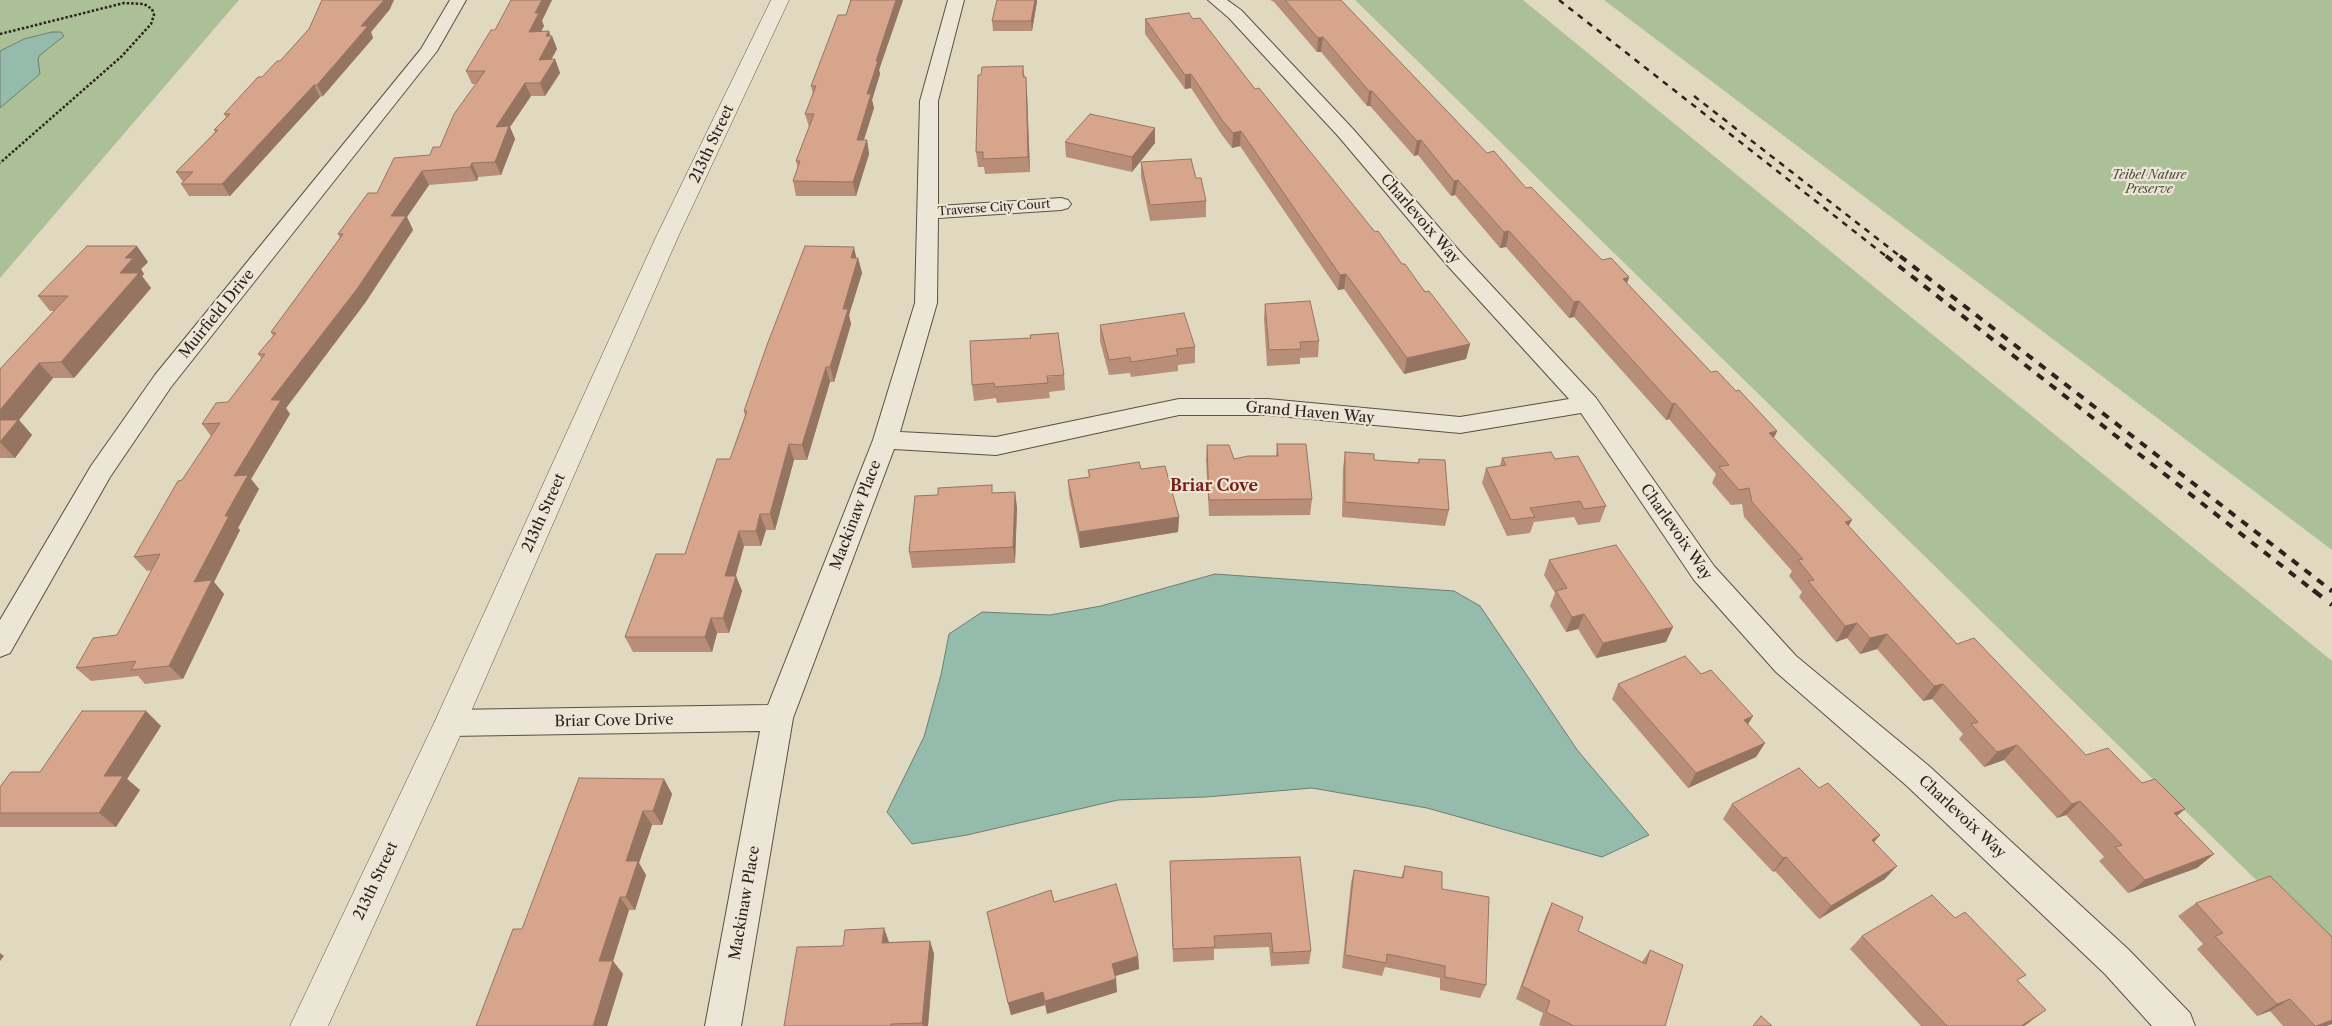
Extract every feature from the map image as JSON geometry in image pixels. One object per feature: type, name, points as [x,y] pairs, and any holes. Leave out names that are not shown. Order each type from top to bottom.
[{"type":"street","name":"Muirfield Drive","points":[[0,646],[100,472],[163,382],[428,51],[458,0]]},
{"type":"street","name":"213th Street","points":[[309,1026],[450,723],[667,237],[780,0]]},
{"type":"street","name":"Mackinaw Place","points":[[723,1026],[778,718],[885,440],[926,303],[929,101],[956,0]]},
{"type":"street","name":"Charlevoix Way","points":[[1216,0],[1235,14],[1346,132],[1455,260],[1587,404],[1704,573],[1786,664],[1918,776],[2118,962],[2177,1026]]},
{"type":"street","name":"Traverse City Court","points":[[927,213],[1060,204]]},
{"type":"street","name":"Grand Haven Way","points":[[885,440],[996,446],[1179,407],[1268,407],[1460,425],[1587,404]]},
{"type":"street","name":"Briar Cove Drive","points":[[450,723],[778,718]]},
{"type":"path","points":[[124,3],[129,0]]},
{"type":"path","points":[[0,34],[133,0]]},
{"type":"path","points":[[0,163],[111,66],[150,24],[154,15],[148,6],[124,3]]},
{"type":"green space","points":[[0,0],[239,0],[0,278]]},
{"type":"green space","points":[[1355,0],[1523,0],[2332,661],[2332,954]]},
{"type":"green space","name":"Teibel Nature Preserve","points":[[1604,0],[2332,0],[2332,550]]},
{"type":"shaded area","points":[[52,32],[61,32],[64,36],[40,55],[38,59],[40,74],[0,108],[0,51],[24,39]]},
{"type":"shaded area","points":[[1215,574],[1454,591],[1480,606],[1578,751],[1649,835],[1602,857],[1427,808],[1312,788],[1206,797],[1118,800],[967,835],[912,844],[887,812],[924,737],[941,675],[949,634],[982,612],[1050,615],[1101,606]]},
{"type":"building","points":[[322,0],[384,0],[361,26],[368,26],[317,85],[314,85],[222,184],[181,184],[193,172],[176,172],[218,130],[214,130],[230,114],[224,114],[258,77],[262,77],[277,61],[280,61],[309,29]]},
{"type":"building","points":[[511,0],[542,0],[535,13],[539,13],[529,32],[549,31],[546,36],[552,36],[539,60],[555,59],[540,83],[525,83],[496,127],[509,126],[495,162],[472,163],[470,167],[422,171],[391,216],[406,216],[357,289],[271,400],[281,400],[234,476],[248,475],[225,516],[229,516],[194,582],[212,580],[169,666],[131,670],[136,661],[76,668],[93,638],[117,635],[160,554],[134,557],[178,481],[182,480],[220,423],[202,424],[216,403],[228,402],[265,354],[258,354],[276,333],[271,332],[343,234],[338,234],[368,193],[377,193],[394,158],[430,155],[433,147],[440,147],[454,114],[485,71],[466,71],[491,30],[495,30]]},
{"type":"building","points":[[851,0],[896,0],[876,61],[878,61],[867,94],[871,94],[857,140],[867,140],[853,182],[793,181],[800,161],[796,161],[814,114],[805,114],[816,86],[811,86],[838,15],[846,15]]},
{"type":"building","points":[[997,0],[1035,0],[1031,21],[992,21]]},
{"type":"building","points":[[1285,0],[1341,0],[1487,153],[1494,151],[1526,188],[1531,187],[1602,260],[1611,258],[1629,277],[1623,279],[1711,372],[1717,371],[1736,391],[1739,390],[1777,431],[1769,433],[1852,520],[1845,522],[1957,644],[1974,638],[2086,755],[2108,748],[2142,783],[2155,779],[2185,809],[2174,813],[2214,854],[2145,880],[2115,847],[2122,845],[2080,801],[2072,804],[2017,745],[1997,752],[1971,724],[1978,722],[1943,684],[1934,686],[1887,634],[1870,638],[1857,623],[1845,626],[1808,581],[1814,580],[1798,560],[1803,559],[1752,502],[1749,488],[1739,490],[1719,467],[1729,465],[1675,403],[1672,404],[1579,301],[1574,302],[1509,231],[1504,232],[1458,180],[1454,181],[1421,140],[1417,141],[1372,91],[1369,91],[1323,37],[1318,38]]},
{"type":"building","points":[[1189,13],[1193,19],[1200,18],[1255,89],[1259,88],[1375,232],[1378,231],[1425,292],[1429,291],[1470,344],[1407,358],[1346,274],[1340,275],[1241,131],[1233,133],[1191,74],[1185,75],[1145,19]]},
{"type":"building","points":[[1023,66],[1023,77],[1026,77],[1028,157],[983,159],[983,152],[976,152],[978,75],[981,75],[982,67]]},
{"type":"building","points":[[1090,114],[1155,128],[1132,157],[1065,142]]},
{"type":"building","points":[[1191,159],[1196,178],[1201,178],[1206,201],[1150,205],[1141,162]]},
{"type":"building","points":[[87,246],[137,246],[125,258],[133,258],[120,273],[139,273],[61,362],[39,363],[0,410],[0,369],[68,296],[38,296]]},
{"type":"building","points":[[805,246],[854,247],[851,258],[858,258],[843,309],[848,309],[830,367],[826,367],[802,445],[789,444],[770,514],[760,514],[756,531],[739,531],[725,576],[736,576],[723,618],[711,618],[705,637],[625,637],[656,554],[685,554],[717,459],[730,459],[747,411],[744,411],[767,345]]},
{"type":"building","points":[[1310,301],[1319,341],[1300,342],[1301,349],[1269,350],[1265,304]]},
{"type":"building","points":[[1184,313],[1195,347],[1176,349],[1178,355],[1131,362],[1130,357],[1109,360],[1100,325]]},
{"type":"building","points":[[1058,333],[1064,375],[1047,376],[1048,383],[995,387],[994,383],[972,385],[970,341],[1031,338],[1030,335]]},
{"type":"building","points":[[0,420],[18,420],[0,442]]},
{"type":"building","points":[[1277,444],[1306,444],[1312,499],[1209,500],[1207,445],[1229,445],[1234,459],[1248,456],[1278,456]]},
{"type":"building","points":[[1345,452],[1374,454],[1374,460],[1419,463],[1419,459],[1445,460],[1449,510],[1345,502]]},
{"type":"building","points":[[1551,452],[1555,459],[1578,456],[1606,506],[1584,509],[1580,501],[1530,508],[1535,517],[1511,520],[1486,468],[1506,465],[1502,458]]},
{"type":"building","points":[[1139,462],[1141,469],[1165,466],[1179,517],[1079,532],[1068,480],[1090,477],[1088,470]]},
{"type":"building","points":[[992,485],[992,493],[1015,492],[1013,547],[909,552],[915,496],[938,495],[938,488]]},
{"type":"building","points":[[1616,545],[1673,627],[1603,643],[1584,614],[1572,617],[1556,591],[1567,588],[1549,560]]},
{"type":"building","points":[[1685,656],[1701,674],[1711,670],[1753,716],[1744,720],[1765,743],[1696,773],[1618,684]]},
{"type":"building","points":[[82,711],[146,711],[104,776],[123,776],[99,813],[0,813],[0,787],[11,772],[40,772]]},
{"type":"building","points":[[1799,768],[1819,788],[1828,783],[1880,835],[1872,840],[1897,866],[1831,906],[1786,857],[1783,858],[1732,804]]},
{"type":"building","points":[[579,778],[664,779],[653,811],[643,811],[626,861],[638,861],[626,897],[620,897],[599,961],[613,961],[593,1026],[476,1026],[513,929],[522,929]]},
{"type":"building","points":[[1300,857],[1311,951],[1273,953],[1271,933],[1214,936],[1215,947],[1173,949],[1170,861]]},
{"type":"building","points":[[1405,866],[1442,872],[1442,889],[1489,897],[1486,985],[1445,977],[1445,966],[1387,954],[1386,963],[1345,955],[1354,870],[1403,878]]},
{"type":"building","points":[[2270,876],[2332,937],[2332,1020],[2316,1026],[2290,999],[2277,1004],[2215,936],[2223,933],[2196,903]]},
{"type":"building","points":[[1116,884],[1138,956],[1112,964],[1116,979],[1045,1001],[1043,992],[1008,1003],[987,912],[1051,890],[1054,902]]},
{"type":"building","points":[[1932,895],[1955,918],[1965,912],[2026,975],[2017,980],[2046,1010],[2021,1026],[1947,1026],[1862,936]]},
{"type":"building","points":[[1552,903],[1583,917],[1578,931],[1646,964],[1650,950],[1683,965],[1665,1026],[1574,1026],[1546,1012],[1550,1001],[1522,986]]},
{"type":"building","points":[[884,928],[882,943],[930,941],[922,1023],[891,1024],[891,1026],[784,1026],[797,947],[843,946],[845,930]]},
{"type":"building","points":[[1761,1016],[1772,1026],[1753,1026]]},
{"type":"railway","points":[[1559,0],[1887,257]]},
{"type":"railway","points":[[1694,96],[1901,257]]},
{"type":"railway","points":[[1886,256],[2314,591]]},
{"type":"railway","points":[[1900,256],[2332,591],[2330,590]]},
{"type":"railway","points":[[2313,590],[2332,605]]},
{"type":"district","name":"Briar Cove","points":[[1214,486]]}]
